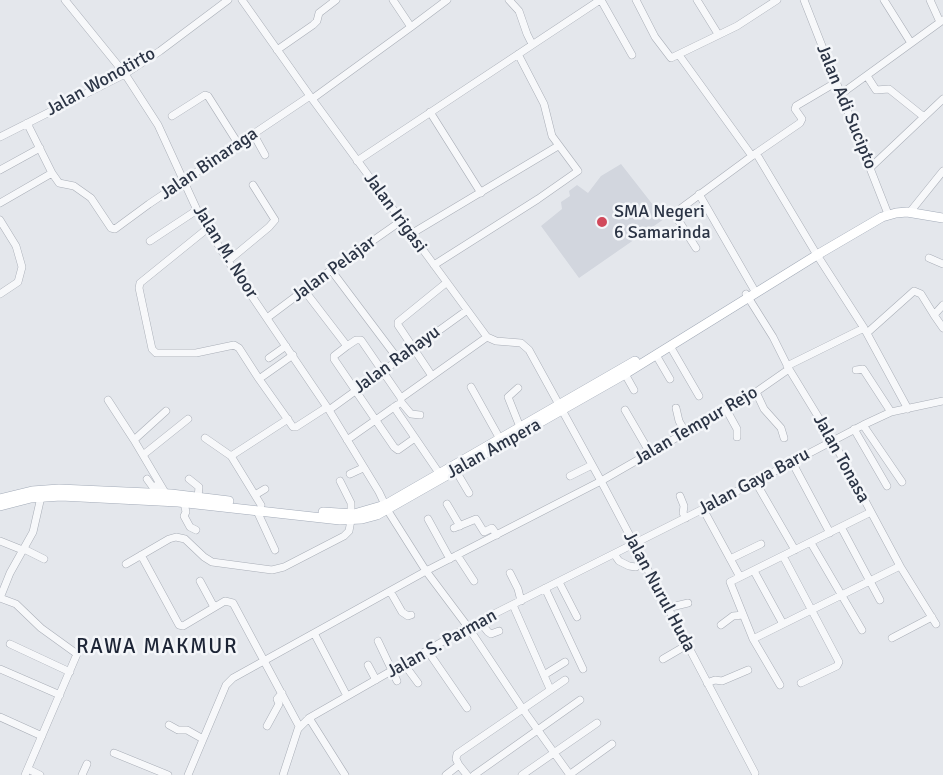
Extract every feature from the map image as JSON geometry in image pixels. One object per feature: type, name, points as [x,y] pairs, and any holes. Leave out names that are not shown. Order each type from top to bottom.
[{"type":"main road","name":"Jalan Ampera","points":[[0,499],[41,489],[163,490],[204,500],[362,519],[456,471],[887,212],[911,210],[943,216]]},
{"type":"main road","name":"Jalan Ampera","points":[[386,508],[439,473],[520,427],[625,374],[751,293]]},
{"type":"main road","name":"Jalan Ampera","points":[[0,506],[41,497],[184,502],[204,500]]},
{"type":"street","name":"Jalan M. Noor","points":[[66,0],[125,74],[158,125],[197,210],[228,261],[328,409],[426,571],[468,627],[569,775]]},
{"type":"street","name":"Jalan Wonotirto","points":[[0,137],[125,74],[228,0]]},
{"type":"street","name":"Jalan Irigasi","points":[[242,0],[487,338]]},
{"type":"street","points":[[277,50],[313,25],[319,13],[336,0]]},
{"type":"street","points":[[393,0],[411,27]]},
{"type":"street","name":"Jalan Binaraga","points":[[52,173],[59,183],[75,186],[91,198],[115,229],[149,204],[311,98],[447,0]]},
{"type":"street","points":[[509,0],[519,11],[532,44]]},
{"type":"street","points":[[357,161],[600,0],[632,55]]},
{"type":"street","points":[[636,0],[659,43],[671,58],[757,14],[777,0]]},
{"type":"street","points":[[697,0],[718,34]]},
{"type":"street","name":"Jalan Adi Sucipto","points":[[804,0],[887,212]]},
{"type":"street","points":[[884,0],[911,43]]},
{"type":"street","points":[[841,94],[942,21],[930,0]]},
{"type":"street","points":[[434,265],[575,175],[578,169],[558,146],[550,130],[544,104],[518,54]]},
{"type":"street","points":[[680,55],[754,155],[866,331],[908,409]]},
{"type":"street","points":[[867,76],[876,90],[889,89],[924,117]]},
{"type":"street","points":[[696,248],[675,214],[699,194],[801,123],[802,119],[795,109],[796,106],[835,83]]},
{"type":"street","points":[[172,116],[208,96],[239,145]]},
{"type":"street","points":[[870,168],[943,99]]},
{"type":"street","points":[[430,112],[481,193]]},
{"type":"street","points":[[0,203],[52,173],[27,123]]},
{"type":"street","points":[[254,135],[265,155]]},
{"type":"street","points":[[413,233],[558,146]]},
{"type":"street","points":[[0,170],[40,148]]},
{"type":"street","points":[[911,210],[943,171]]},
{"type":"street","points":[[228,261],[275,220],[253,185]]},
{"type":"street","name":"Jalan Tonasa","points":[[699,194],[788,368],[833,441],[900,566],[934,620],[892,638]]},
{"type":"street","points":[[150,241],[197,210]]},
{"type":"street","points":[[0,220],[20,256],[22,267],[18,282],[0,294]]},
{"type":"street","name":"Jalan Pelajar","points":[[267,318],[401,221]]},
{"type":"street","points":[[208,228],[140,283],[139,288],[150,346],[156,353],[196,353],[234,345],[240,348],[288,419],[231,456]]},
{"type":"street","points":[[929,258],[943,264]]},
{"type":"street","points":[[331,270],[398,359]]},
{"type":"street","points":[[432,376],[398,322],[446,283]]},
{"type":"street","points":[[304,290],[347,346]]},
{"type":"street","name":"Jalan Tempur Rejo","points":[[188,775],[228,682],[426,571],[602,481],[756,392],[788,368],[866,331],[914,291],[921,294],[934,315]]},
{"type":"street","points":[[943,305],[934,315],[943,328]]},
{"type":"street","name":"Jalan Rahayu","points":[[288,419],[296,428],[328,409],[466,311]]},
{"type":"street","points":[[347,440],[487,338],[524,344],[561,408]]},
{"type":"street","points":[[415,438],[404,447],[397,449],[333,358],[356,340],[361,340],[411,414],[420,415]]},
{"type":"street","points":[[269,358],[286,346]]},
{"type":"street","points":[[670,346],[699,396]]},
{"type":"street","points":[[259,379],[293,355]]},
{"type":"street","points":[[656,355],[670,379]]},
{"type":"street","points":[[856,370],[863,369],[891,412]]},
{"type":"street","points":[[625,374],[634,390]]},
{"type":"street","points":[[471,387],[500,439]]},
{"type":"street","points":[[518,388],[507,397],[520,427]]},
{"type":"street","points":[[756,392],[764,409],[781,428],[784,438]]},
{"type":"street","points":[[108,400],[163,490]]},
{"type":"street","name":"Jalan Gaya Baru","points":[[637,543],[854,429],[891,412],[943,401]]},
{"type":"street","points":[[393,407],[439,473]]},
{"type":"street","name":"Jalan Nurul Huda","points":[[561,408],[637,543],[643,562],[755,773]]},
{"type":"street","points":[[676,408],[686,433]]},
{"type":"street","points":[[726,409],[738,432],[737,437]]},
{"type":"street","points":[[626,410],[650,453]]},
{"type":"street","points":[[134,440],[166,411]]},
{"type":"street","points":[[143,455],[188,419]]},
{"type":"street","points":[[863,425],[902,482]]},
{"type":"street","points":[[854,429],[887,486]]},
{"type":"street","points":[[205,438],[231,456],[255,495],[276,550]]},
{"type":"street","points":[[792,462],[830,533]]},
{"type":"street","points":[[570,476],[592,465]]},
{"type":"street","points":[[350,474],[363,468]]},
{"type":"street","points":[[456,471],[469,492]]},
{"type":"street","points":[[147,479],[152,486],[163,490]]},
{"type":"street","points":[[189,480],[198,487],[204,500]]},
{"type":"street","points":[[755,481],[795,550]]},
{"type":"street","points":[[126,564],[169,539],[182,538],[212,562],[272,570],[284,567],[344,536],[349,531],[351,503],[340,482]]},
{"type":"street","points":[[255,495],[265,489]]},
{"type":"street","points":[[680,495],[686,518]]},
{"type":"street","points":[[40,775],[26,772],[77,656],[74,650],[41,628],[16,604],[0,598],[22,549],[33,532],[41,497]]},
{"type":"street","points":[[184,502],[186,512],[184,516],[190,527],[196,530]]},
{"type":"street","points":[[447,504],[457,527],[476,519],[488,539]]},
{"type":"street","points":[[703,509],[740,577]]},
{"type":"street","points":[[780,685],[753,639],[730,584],[731,581],[871,512]]},
{"type":"street","points":[[428,519],[454,557],[474,580]]},
{"type":"street","points":[[841,527],[880,600]]},
{"type":"street","points":[[484,532],[492,528],[497,534]]},
{"type":"street","points":[[0,541],[44,558]]},
{"type":"street","name":"Jalan S. Parman","points":[[299,726],[309,718],[468,627],[637,543]]},
{"type":"street","points":[[811,543],[862,630]]},
{"type":"street","points":[[729,559],[761,544]]},
{"type":"street","points":[[614,554],[619,561],[629,566],[636,567],[643,562]]},
{"type":"street","points":[[141,555],[179,625],[183,626],[228,600],[233,603],[299,726],[283,775]]},
{"type":"street","points":[[783,556],[839,662],[837,666],[801,683]]},
{"type":"street","points":[[753,639],[900,566]]},
{"type":"street","points":[[754,571],[783,624]]},
{"type":"street","points":[[510,573],[518,589],[520,601]]},
{"type":"street","points":[[200,581],[214,607]]},
{"type":"street","points":[[558,582],[577,617]]},
{"type":"street","points":[[546,588],[583,669]]},
{"type":"street","points":[[390,591],[402,612],[408,616],[411,615]]},
{"type":"street","points":[[667,608],[688,603]]},
{"type":"street","points":[[513,605],[550,689]]},
{"type":"street","points":[[721,625],[729,617],[743,615]]},
{"type":"street","points":[[480,622],[491,634],[499,632]]},
{"type":"street","points":[[314,633],[347,696]]},
{"type":"street","points":[[378,641],[397,681]]},
{"type":"street","points":[[10,645],[70,672]]},
{"type":"street","points":[[663,659],[687,645]]},
{"type":"street","points":[[428,651],[467,708]]},
{"type":"street","points":[[544,675],[565,662]]},
{"type":"street","points":[[404,664],[418,683]]},
{"type":"street","points":[[368,665],[376,680]]},
{"type":"street","points":[[0,669],[60,695]]},
{"type":"street","points":[[707,683],[715,680],[722,681],[748,670]]},
{"type":"street","points":[[466,775],[456,759],[457,754],[565,680]]},
{"type":"street","points":[[267,726],[279,705],[278,699],[282,693]]},
{"type":"street","points":[[474,775],[580,700]]},
{"type":"street","points":[[0,717],[42,736]]},
{"type":"street","points":[[309,718],[345,775]]},
{"type":"street","points":[[522,775],[597,723]]},
{"type":"street","points":[[169,725],[178,730],[187,730],[203,739]]},
{"type":"street","points":[[569,775],[612,744]]},
{"type":"street","points":[[114,753],[168,775]]},
{"type":"street","points":[[82,775],[87,764]]},
{"type":"street","points":[[446,775],[459,765]]},
{"type":"shaded area","name":"SMA Negeri 6 Samarinda","points":[[621,164],[664,219],[579,278],[541,226],[562,209],[561,202],[570,196],[569,191],[577,185],[588,193],[601,176]]},
{"type":"place","name":"SMA Negeri 6 Samarinda","points":[[602,222]]},
{"type":"district","name":"RAWA MAKMUR","points":[[157,647]]}]
